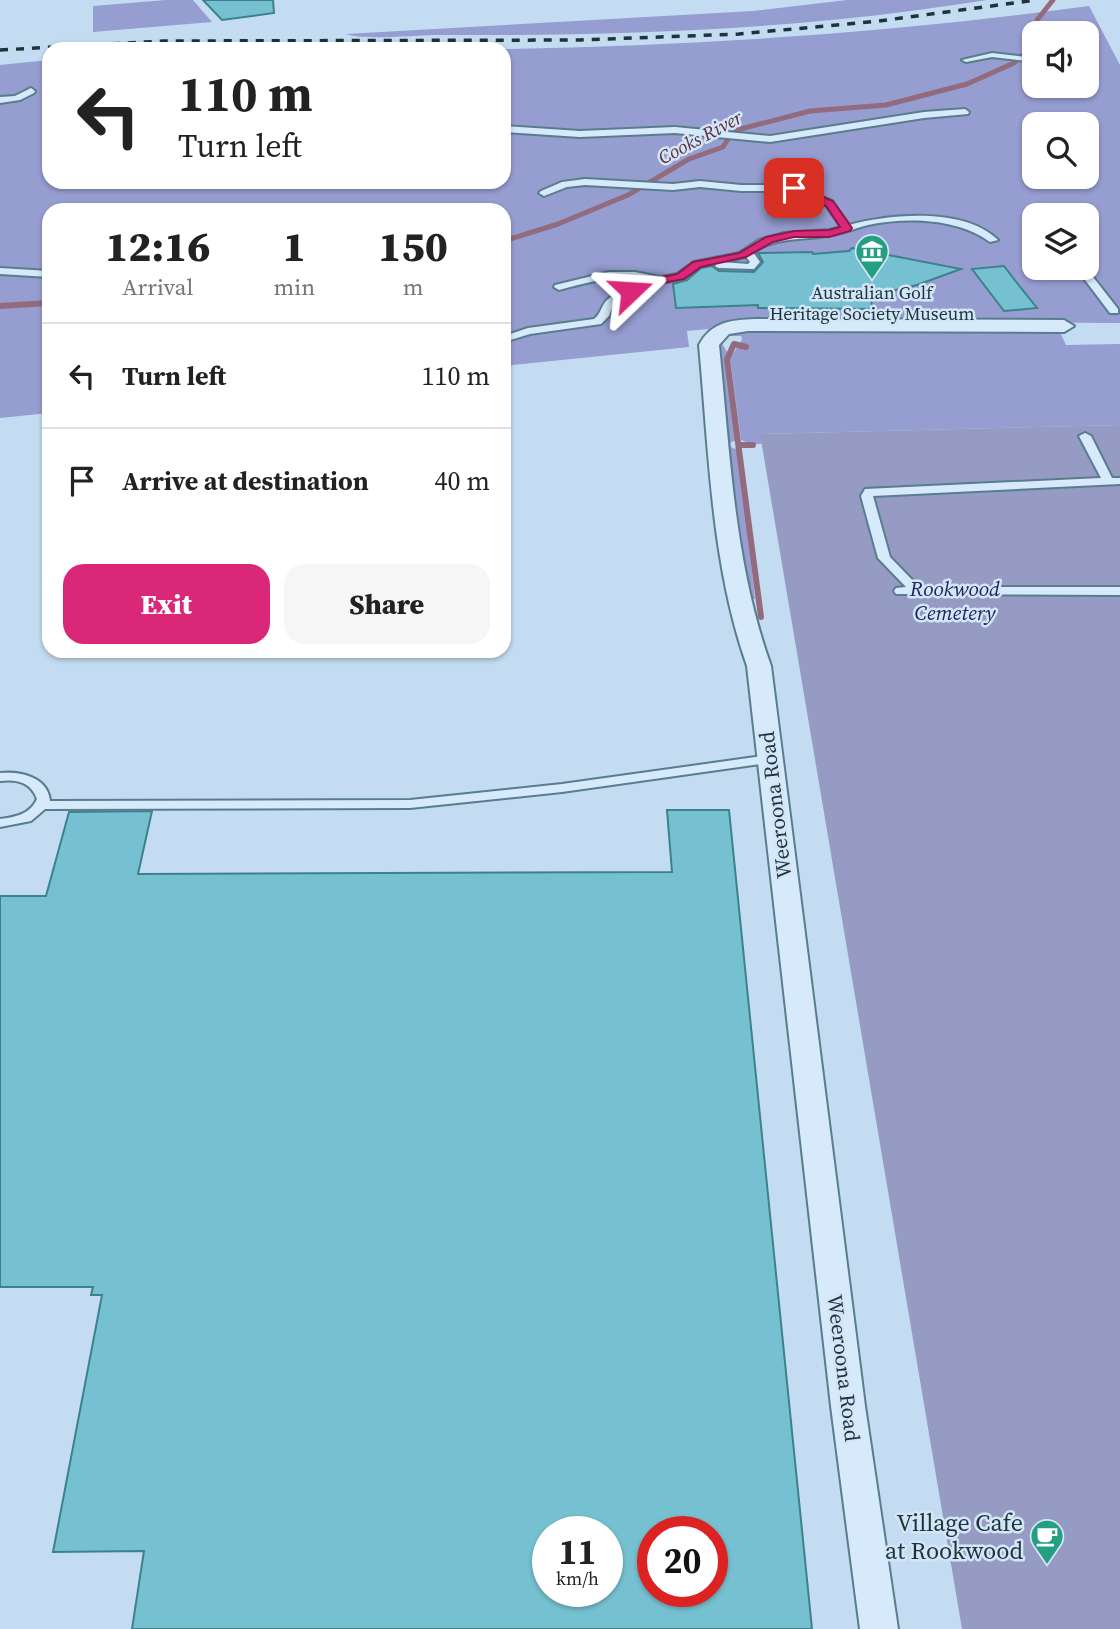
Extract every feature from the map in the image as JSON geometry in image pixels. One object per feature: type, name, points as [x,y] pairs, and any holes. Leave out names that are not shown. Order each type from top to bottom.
[{"type":"street","name":"Weeroona Road","points":[[880,1629],[848,1406],[759,666],[744,624],[730,552],[708,352],[713,335],[727,328],[755,325],[1064,326]]},
{"type":"lane","points":[[967,60],[981,55],[1022,58]]},
{"type":"lane","points":[[0,100],[17,98],[31,91]]},
{"type":"lane","points":[[511,129],[580,134],[670,129],[748,138],[794,137],[822,129],[864,127],[923,115],[965,112]]},
{"type":"lane","points":[[796,189],[818,173]]},
{"type":"lane","points":[[544,193],[565,184],[585,182],[796,189],[829,203],[846,228]]},
{"type":"lane","points":[[511,337],[528,331],[597,323],[603,320],[614,298],[660,280],[680,277],[693,266],[706,263],[736,268],[751,267],[755,262],[748,253],[762,242],[784,236],[829,233],[882,220],[929,219],[969,226],[993,240]]},
{"type":"lane","points":[[0,271],[42,274]]},
{"type":"lane","points":[[559,286],[617,274],[660,280]]},
{"type":"lane","points":[[1090,280],[1114,311]]},
{"type":"lane","points":[[1085,436],[1114,481]]},
{"type":"lane","points":[[916,591],[884,558],[867,496],[869,491],[1114,481]]},
{"type":"lane","points":[[900,591],[1120,591]]},
{"type":"lane","points":[[0,823],[24,819],[42,805],[410,804],[562,789],[770,759]]},
{"type":"lane","points":[[0,776],[20,777],[34,782],[42,792],[42,805]]},
{"type":"shaded area","points":[[193,0],[212,22],[93,32],[93,6]]},
{"type":"shaded area","points":[[847,0],[987,0],[852,18],[717,29],[379,37],[346,34],[753,11]]},
{"type":"shaded area","points":[[1089,6],[1097,21],[1022,21],[1022,98],[1099,98],[1099,25],[1120,65],[1120,323],[727,321],[709,329],[687,331],[689,347],[511,365],[511,203],[42,203],[42,414],[0,418],[0,65],[42,61],[42,189],[511,189],[511,49],[651,45],[870,30]]},
{"type":"shaded area","points":[[748,330],[1059,330],[1066,345],[1120,344],[1120,425],[761,434],[762,444],[752,444],[741,440],[730,358],[738,346],[745,346],[739,345],[741,336],[728,336]]},
{"type":"shaded area","points":[[721,342],[727,352],[725,357],[736,440],[730,443],[731,447],[738,450],[755,599],[749,599],[718,356]]},
{"type":"green space","name":"Rookwood Cemetery","points":[[1120,425],[1120,1629],[962,1629],[760,434]]},
{"type":"building","points":[[203,0],[273,0],[274,13],[222,20]]},
{"type":"building","points":[[852,248],[961,269],[917,285],[870,296],[873,309],[758,308],[758,305],[676,308],[673,284],[687,280],[701,268],[712,266],[719,271],[754,272],[763,262],[758,253],[813,254],[849,251]]},
{"type":"building","points":[[1004,266],[1037,308],[1004,311],[972,269]]},
{"type":"building","points":[[667,810],[729,810],[812,1629],[132,1629],[144,1551],[53,1552],[102,1295],[91,1295],[93,1287],[0,1287],[0,896],[46,896],[69,812],[152,811],[138,874],[672,872]]},
{"type":"waterway","name":"Cooks River","points":[[1037,21],[1053,0]]},
{"type":"waterway","name":"Cooks River","points":[[511,239],[558,224],[628,195],[689,159],[723,147],[733,131],[810,111],[886,105],[967,84],[1014,63],[1022,56]]},
{"type":"waterway","name":"Cooks River","points":[[0,306],[42,303]]},
{"type":"waterway","points":[[746,347],[734,344],[727,359],[761,617]]},
{"type":"waterway","points":[[739,445],[753,445]]},
{"type":"railway","points":[[146,42],[580,40],[739,34],[879,21],[1036,0]]},
{"type":"railway","points":[[0,50],[42,48]]},
{"type":"place","name":"Australian Golf Heritage Society Museum","points":[[872,281]]},
{"type":"place","name":"Village Cafe at Rookwood","points":[[1047,1566]]},
{"type":"route","points":[[631,291],[660,280],[680,277],[697,264],[728,260],[748,253],[757,244],[769,239],[794,234],[837,232],[846,228],[829,203],[794,188]]}]
